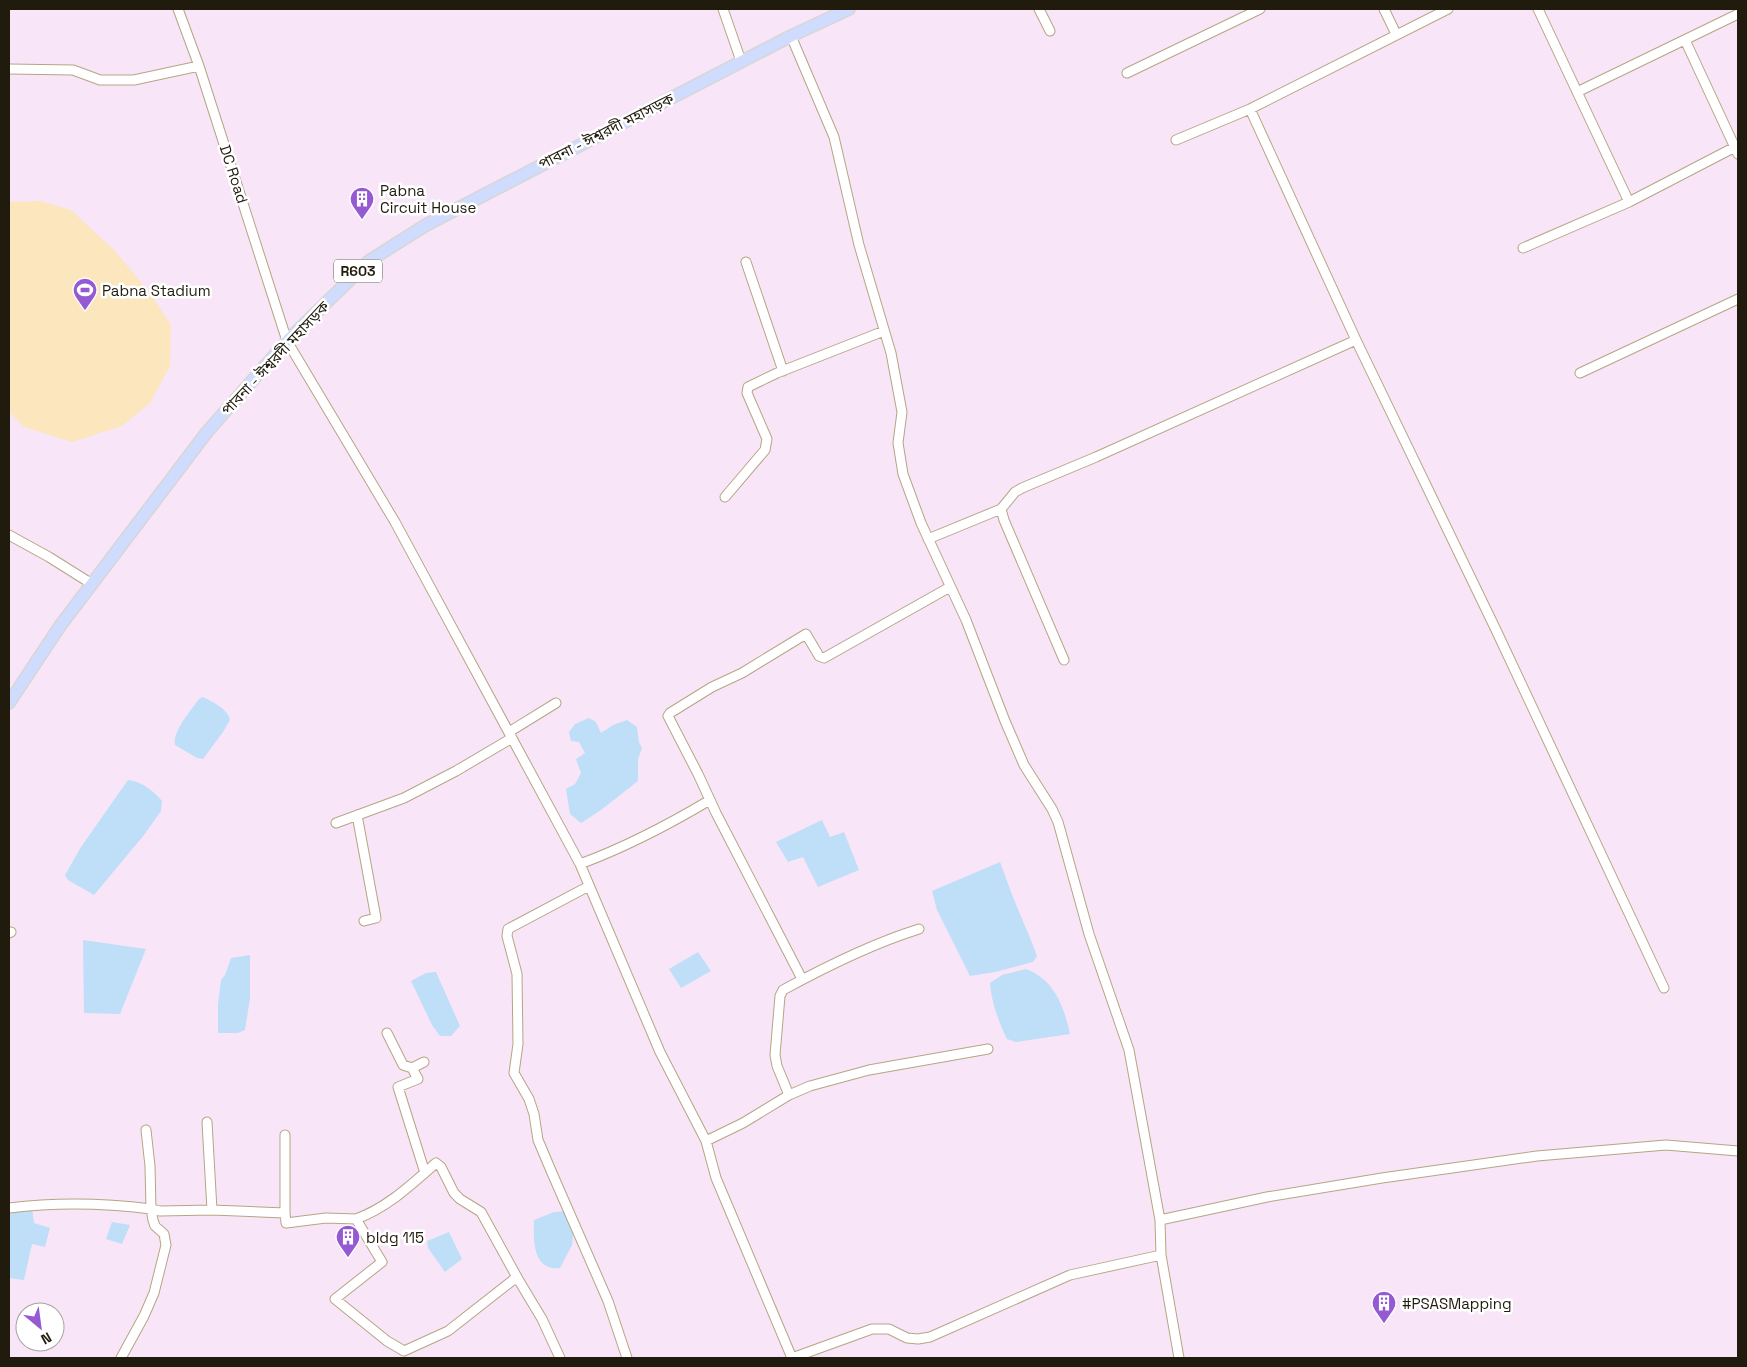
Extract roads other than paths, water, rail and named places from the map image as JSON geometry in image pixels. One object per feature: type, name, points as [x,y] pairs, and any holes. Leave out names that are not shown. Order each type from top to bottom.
[{"type":"main road","name":"পাবনা - ঈশ্বরদী মহাসড়ক","points":[[9,703],[60,626],[207,432],[287,341],[369,261],[426,225],[741,61],[849,9]]},
{"type":"street","name":"DC Road","points":[[178,9],[199,66],[287,341],[394,522],[580,864],[660,1052],[706,1141],[716,1178],[792,1358]]},
{"type":"street","points":[[723,9],[741,61]]},
{"type":"street","points":[[1039,9],[1050,31]]},
{"type":"street","points":[[1127,73],[1260,9]]},
{"type":"street","points":[[1384,9],[1396,34]]},
{"type":"street","points":[[1176,140],[1250,109],[1448,9]]},
{"type":"street","points":[[1538,9],[1629,202]]},
{"type":"street","points":[[1577,92],[1738,14]]},
{"type":"street","points":[[791,36],[834,137],[859,245],[891,352],[902,412],[898,443],[904,474],[928,539],[966,620],[1024,765],[1052,809],[1058,822],[1089,934],[1129,1050],[1160,1220],[1161,1254],[1179,1358]]},
{"type":"street","points":[[1523,248],[1629,202],[1737,151],[1685,40]]},
{"type":"street","points":[[9,70],[74,70],[100,80],[134,80],[199,66]]},
{"type":"street","points":[[1250,109],[1356,340],[1492,621],[1664,988]]},
{"type":"street","points":[[746,262],[784,371]]},
{"type":"street","points":[[1580,373],[1738,299]]},
{"type":"street","points":[[725,497],[765,450],[767,439],[747,392],[748,387],[884,331]]},
{"type":"street","points":[[928,539],[1001,509],[1015,492],[1022,488],[1356,340]]},
{"type":"street","points":[[1001,509],[1064,660]]},
{"type":"street","points":[[9,535],[92,584]]},
{"type":"street","points":[[802,979],[668,716],[712,686],[742,673],[806,634],[819,656],[824,658],[950,587]]},
{"type":"street","points":[[336,823],[404,798],[443,779],[556,703]]},
{"type":"street","points":[[580,864],[653,832],[710,800]]},
{"type":"street","points":[[357,816],[376,918],[364,921]]},
{"type":"street","points":[[588,886],[508,929],[507,936],[517,974],[518,1044],[514,1073],[529,1099],[534,1114],[538,1140],[608,1301],[627,1358]]},
{"type":"street","points":[[789,1095],[777,1066],[775,1055],[780,996],[783,990],[874,945],[919,930]]},
{"type":"street","points":[[387,1033],[403,1065],[412,1068],[418,1079],[398,1087],[425,1173]]},
{"type":"street","points":[[706,1141],[743,1123],[789,1095],[838,1077],[988,1049]]},
{"type":"street","points":[[412,1068],[424,1062]]},
{"type":"street","points":[[207,1122],[212,1210]]},
{"type":"street","points":[[121,1358],[154,1293],[166,1245],[164,1234],[155,1226],[151,1209],[150,1166],[146,1130]]},
{"type":"street","points":[[285,1135],[286,1223],[326,1218],[356,1219],[371,1214],[397,1196],[436,1163],[441,1167],[454,1193],[481,1212],[542,1319],[560,1358]]},
{"type":"street","points":[[1160,1220],[1267,1197],[1382,1178],[1538,1156],[1666,1145],[1738,1151]]},
{"type":"street","points":[[9,1208],[67,1203],[160,1211],[212,1210],[285,1213]]},
{"type":"street","points":[[356,1219],[382,1262],[335,1299],[387,1342],[404,1351],[448,1331],[514,1280],[518,1279]]},
{"type":"street","points":[[792,1358],[872,1329],[889,1329],[907,1338],[930,1337],[1070,1275],[1161,1254]]},
{"type":"water","points":[[203,697],[223,709],[230,720],[203,759],[197,758],[175,745],[175,740],[183,721],[199,699]]},
{"type":"water","points":[[589,718],[596,722],[601,733],[613,725],[627,720],[637,727],[639,742],[642,748],[638,759],[638,781],[581,823],[570,814],[566,789],[575,784],[581,773],[576,759],[585,753],[579,742],[571,741],[569,732],[575,724]]},
{"type":"water","points":[[128,780],[142,784],[155,794],[162,801],[161,811],[144,835],[94,895],[68,880],[65,875],[81,847]]},
{"type":"water","points":[[822,820],[830,837],[844,832],[859,870],[818,887],[803,857],[788,862],[776,842]]},
{"type":"water","points":[[1000,862],[1037,956],[1033,962],[995,972],[970,976],[937,910],[932,891]]},
{"type":"water","points":[[83,940],[146,949],[120,1014],[84,1013]]},
{"type":"water","points":[[698,952],[711,971],[681,988],[669,969]]},
{"type":"water","points":[[250,955],[250,998],[245,1030],[238,1033],[218,1033],[218,1004],[221,980],[225,975],[231,958]]},
{"type":"water","points":[[1026,969],[1036,974],[1051,987],[1061,1004],[1070,1034],[1016,1042],[1007,1039],[996,1012],[990,983],[1002,975]]},
{"type":"water","points":[[436,972],[460,1026],[451,1036],[440,1036],[432,1025],[411,981],[426,973]]},
{"type":"water","points":[[32,1207],[34,1223],[50,1228],[45,1247],[32,1244],[24,1280],[9,1278],[9,1210]]},
{"type":"water","points":[[566,1211],[574,1227],[572,1245],[560,1268],[551,1268],[544,1265],[536,1253],[534,1220],[554,1212]]},
{"type":"water","points":[[112,1222],[130,1225],[122,1244],[106,1239]]},
{"type":"water","points":[[449,1232],[462,1259],[445,1272],[428,1248],[427,1241]]},
{"type":"place","name":"Pabna Circuit House","points":[[362,220]]},
{"type":"place","name":"Pabna Stadium","points":[[85,311]]},
{"type":"place","name":"bldg 115","points":[[348,1258]]},
{"type":"place","name":"#PSASMapping","points":[[1384,1324]]}]
